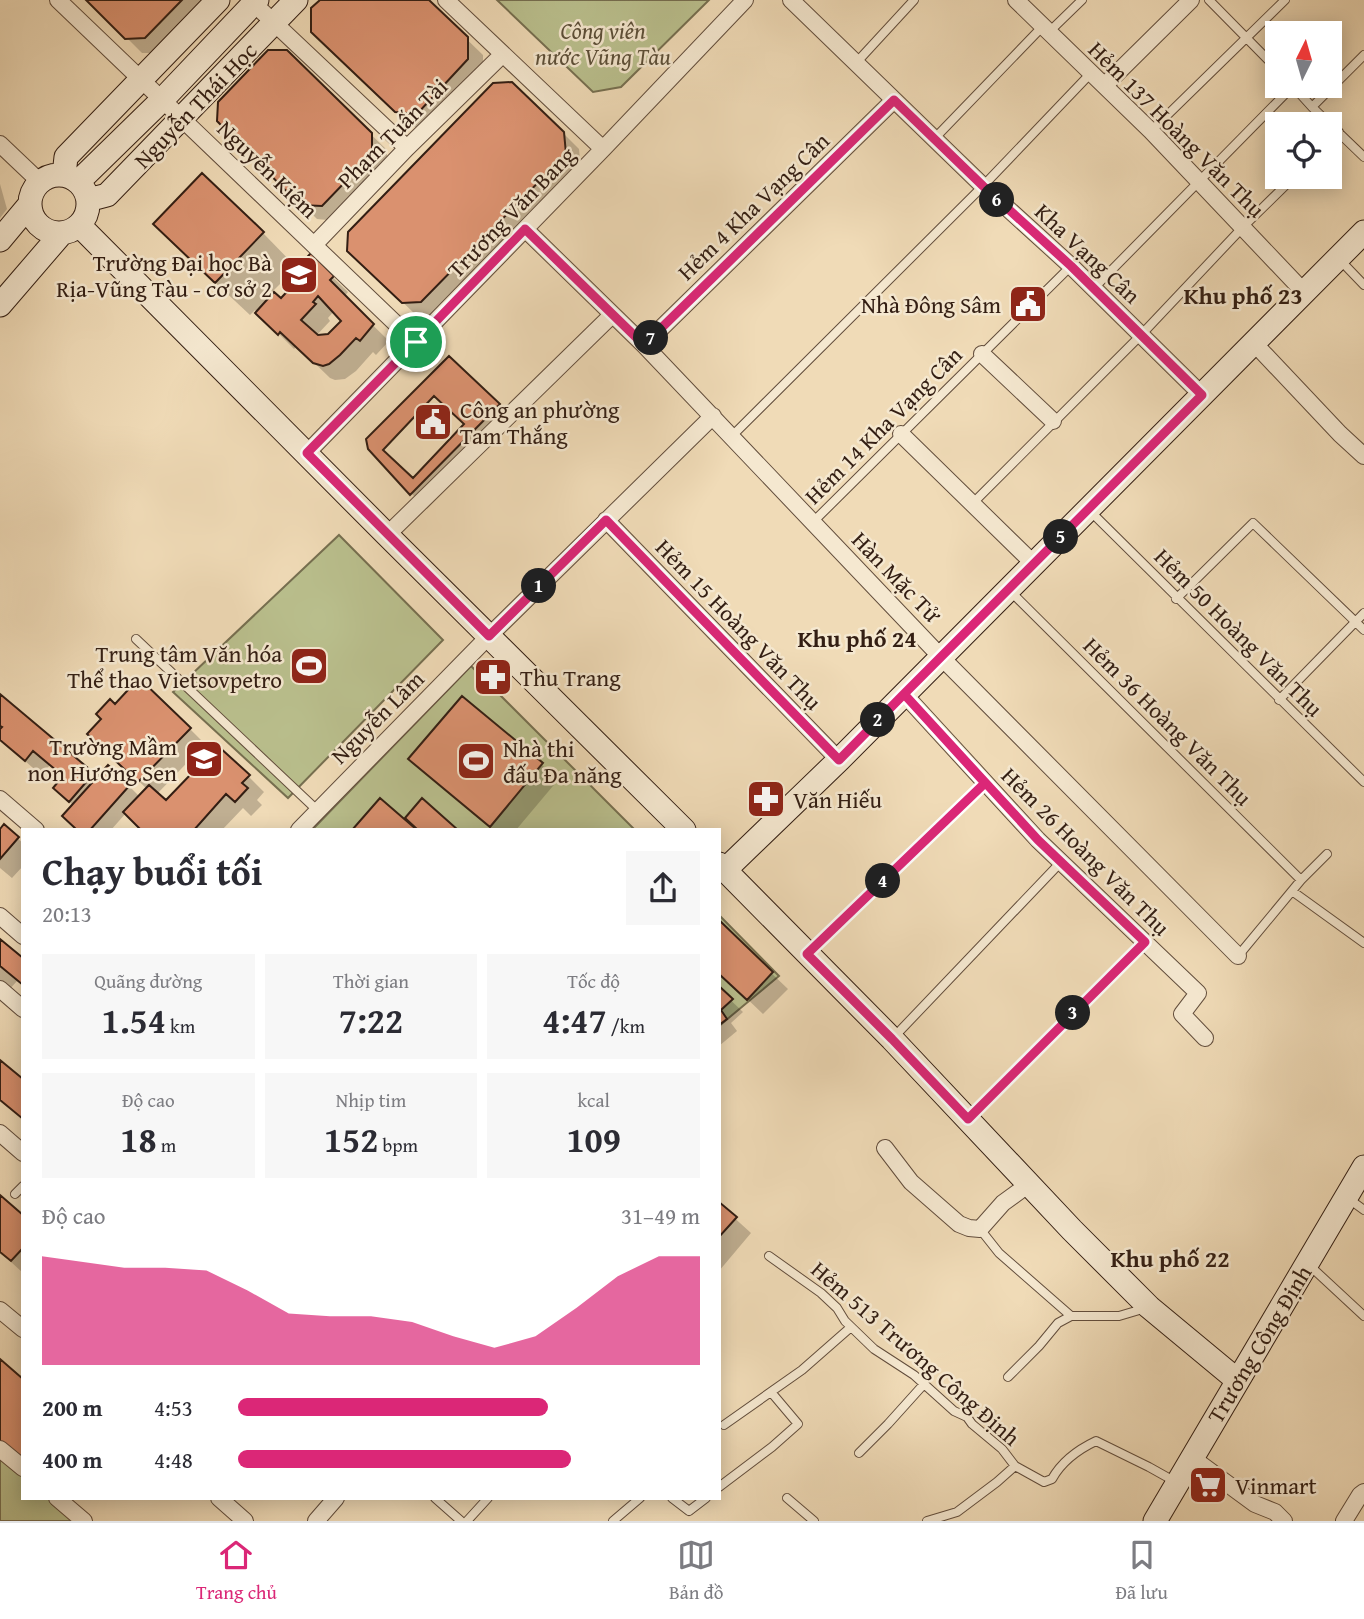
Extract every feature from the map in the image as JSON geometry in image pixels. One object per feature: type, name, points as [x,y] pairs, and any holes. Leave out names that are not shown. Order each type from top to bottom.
[{"type":"street","name":"Nguyễn Kiệm","points":[[58,0],[416,342]]},
{"type":"street","points":[[0,305],[71,229],[85,218],[88,209],[66,157],[218,0]]},
{"type":"street","name":"Nguyễn Thái Học","points":[[253,1],[162,100],[77,186],[107,195],[296,0]]},
{"type":"street","points":[[446,0],[603,149]]},
{"type":"street","name":"Trương Văn Bang","points":[[307,453],[745,0]]},
{"type":"street","name":"Kha Vạng Cân","points":[[790,0],[983,186],[1094,288],[1202,395]]},
{"type":"street","name":"Hẻm 137 Hoàng Văn Thụ","points":[[1016,0],[1151,131],[1304,292]]},
{"type":"street","points":[[1105,85],[1191,0]]},
{"type":"street","points":[[253,1],[274,24],[407,148]]},
{"type":"street","name":"Phạm Tuấn Tài","points":[[314,245],[407,148],[503,54]]},
{"type":"street","name":"Hẻm 4 Kha Vạng Cân","points":[[644,345],[894,100]]},
{"type":"street","points":[[0,144],[40,182]]},
{"type":"street","points":[[71,229],[51,232],[38,224],[30,204],[33,191],[48,177],[77,186]]},
{"type":"street","points":[[0,240],[30,204]]},
{"type":"street","points":[[71,229],[307,453],[682,828]]},
{"type":"street","name":"Hàn Mặc Tử","points":[[525,229],[644,345],[942,657],[1238,956]]},
{"type":"street","points":[[1237,1380],[1149,1307],[1072,1230],[892,1039],[722,867],[839,760],[1364,232]]},
{"type":"street","points":[[387,535],[612,315]]},
{"type":"street","points":[[1254,343],[1364,456]]},
{"type":"street","points":[[982,354],[1053,421]]},
{"type":"street","name":"Nguyễn Lâm","points":[[301,828],[489,636],[713,416]]},
{"type":"street","points":[[901,434],[1034,564]]},
{"type":"street","name":"Hẻm 15 Hoàng Văn Thụ","points":[[606,520],[839,760]]},
{"type":"street","name":"Hẻm 26 Hoàng Văn Thụ","points":[[904,694],[1038,840],[1198,993],[1182,1014],[1205,1038]]},
{"type":"street","points":[[0,799],[34,828]]},
{"type":"street","points":[[0,916],[21,934]]},
{"type":"street","points":[[0,989],[21,1007]]},
{"type":"street","points":[[0,1133],[21,1151]]},
{"type":"street","points":[[885,1147],[911,1182],[959,1224],[969,1228],[980,1229],[1003,1203],[1029,1184]]},
{"type":"street","name":"Trương Công Định","points":[[1155,1521],[1307,1263],[1355,1203],[1364,1167]]},
{"type":"street","points":[[0,1310],[21,1327]]},
{"type":"street","points":[[0,1449],[21,1466]]},
{"type":"street","points":[[1191,1457],[1255,1504],[1275,1512],[1284,1521]]},
{"type":"street","points":[[1344,1521],[1364,1492]]},
{"type":"street","points":[[59,1500],[84,1521]]},
{"type":"street","points":[[221,1500],[245,1521]]},
{"type":"street","points":[[316,1521],[334,1500]]},
{"type":"lane","points":[[856,63],[914,0]]},
{"type":"lane","points":[[934,139],[1046,29],[1082,0]]},
{"type":"lane","points":[[1209,0],[1265,57]]},
{"type":"lane","points":[[1151,131],[1285,0]]},
{"type":"lane","points":[[1312,107],[1364,55]]},
{"type":"lane","points":[[732,436],[983,186],[1092,72]]},
{"type":"lane","points":[[1094,288],[1281,98]]},
{"type":"lane","points":[[1304,98],[1317,112]]},
{"type":"lane","points":[[1342,135],[1364,157]]},
{"type":"lane","points":[[972,504],[1282,189]]},
{"type":"lane","points":[[1338,258],[1364,285]]},
{"type":"lane","name":"Hẻm 14 Kha Vạng Cân","points":[[812,523],[1071,266]]},
{"type":"lane","name":"Hẻm 50 Hoàng Văn Thụ","points":[[1088,510],[1364,782]]},
{"type":"lane","points":[[1176,599],[1253,523],[1364,630]]},
{"type":"lane","name":"Hẻm 36 Hoàng Văn Thụ","points":[[1008,589],[1301,880]]},
{"type":"lane","points":[[1279,699],[1364,613]]},
{"type":"lane","points":[[136,639],[317,810]]},
{"type":"lane","points":[[807,954],[985,783]]},
{"type":"lane","points":[[1238,956],[1301,880],[1327,854]]},
{"type":"lane","points":[[892,1039],[1061,862]]},
{"type":"lane","points":[[1292,891],[1364,943]]},
{"type":"lane","points":[[968,1119],[1145,942]]},
{"type":"lane","points":[[15,1194],[21,1188]]},
{"type":"lane","points":[[980,1229],[999,1253],[1071,1316]]},
{"type":"lane","name":"Hẻm 513 Trương Công Định","points":[[769,1256],[821,1293],[874,1349],[924,1384],[954,1411],[967,1417],[1002,1449],[1015,1466],[1044,1482],[1052,1479],[1059,1467],[1079,1450],[1096,1441],[1177,1483]]},
{"type":"lane","points":[[1307,1263],[1364,1317]]},
{"type":"lane","points":[[1008,1377],[1058,1322],[1071,1316],[1119,1316],[1149,1307]]},
{"type":"lane","points":[[724,1425],[802,1370],[851,1327]]},
{"type":"lane","points":[[859,1453],[924,1384]]},
{"type":"lane","points":[[721,1486],[798,1424],[771,1392]]},
{"type":"lane","points":[[927,1521],[957,1512],[1015,1466]]},
{"type":"lane","points":[[787,1498],[814,1521]]},
{"type":"lane","points":[[437,1500],[461,1521]]},
{"type":"lane","points":[[467,1521],[486,1500]]},
{"type":"lane","points":[[613,1521],[638,1500]]},
{"type":"lane","points":[[674,1500],[688,1511],[703,1500]]},
{"type":"green space","name":"Công viên nước Vũng Tàu","points":[[497,0],[709,0],[621,87],[593,92]]},
{"type":"green space","name":"Trung tâm Văn hóa Thể thao Vietsovpetro","points":[[339,535],[443,640],[288,798],[173,692]]},
{"type":"green space","points":[[471,666],[633,828],[314,828]]},
{"type":"green space","points":[[721,917],[779,976],[721,1024]]},
{"type":"green space","points":[[0,1454],[21,1471],[21,1500],[54,1500],[79,1521],[0,1521]]},
{"type":"building","points":[[86,0],[182,0],[145,38],[125,39]]},
{"type":"building","points":[[320,0],[429,0],[468,37],[468,59],[417,114],[395,112],[311,32],[311,8]]},
{"type":"building","points":[[268,50],[287,50],[372,133],[372,154],[322,206],[300,205],[217,121],[218,102]]},
{"type":"building","points":[[512,82],[564,132],[566,154],[421,302],[402,303],[347,251],[348,232],[493,83]]},
{"type":"building","points":[[202,173],[264,232],[215,283],[153,224]]},
{"type":"building","points":[[311,253],[334,276],[330,280],[374,324],[360,341],[356,338],[329,364],[323,366],[313,363],[255,313],[274,292],[281,298],[297,281],[290,275]],"holes":[[[318,296],[341,321],[328,334],[318,335],[301,320],[316,304],[313,302]]]},
{"type":"building","name":"Công an phường Tam Thắng","points":[[449,356],[500,404],[410,495],[368,449],[366,439]]},
{"type":"building","points":[[434,396],[464,424],[413,478],[383,450]]},
{"type":"building","points":[[139,678],[191,728],[138,782],[87,734],[101,719],[96,714],[110,699],[115,704]]},
{"type":"building","points":[[0,694],[94,773],[69,802],[53,788],[63,776],[33,751],[25,761],[0,740]]},
{"type":"building","name":"Nhà thi đấu Đa năng","points":[[462,696],[543,763],[490,827],[408,759]]},
{"type":"building","points":[[218,746],[250,775],[242,783],[248,788],[235,802],[226,794],[196,828],[139,828],[123,812],[149,785],[166,800]]},
{"type":"building","points":[[108,765],[130,785],[92,828],[75,828],[62,816]]},
{"type":"building","points":[[380,798],[415,828],[354,828]]},
{"type":"building","points":[[422,798],[456,828],[416,828],[405,818]]},
{"type":"building","points":[[4,824],[19,837],[0,859],[0,829]]},
{"type":"building","points":[[721,922],[773,972],[747,1000],[721,976]]},
{"type":"building","points":[[0,939],[21,956],[21,983],[0,966]]},
{"type":"building","points":[[721,988],[733,999],[721,1010]]},
{"type":"building","points":[[721,1010],[727,1019],[721,1024]]},
{"type":"building","points":[[0,1060],[21,1077],[21,1117],[0,1100]]},
{"type":"building","points":[[0,1195],[21,1213],[21,1250],[11,1261],[0,1252]]},
{"type":"building","points":[[721,1204],[737,1217],[721,1235]]},
{"type":"building","points":[[0,1359],[21,1377],[21,1458],[0,1441]]},
{"type":"place","name":"Trường Đại học Bà Rịa-Vũng Tàu - cơ sở 2","points":[[299,275]]},
{"type":"place","name":"Nhà Đông Sâm","points":[[1028,304]]},
{"type":"place","name":"Công an phường Tam Thắng","points":[[433,422]]},
{"type":"place","name":"Trung tâm Văn hóa Thể thao Vietsovpetro","points":[[309,666]]},
{"type":"place","name":"Thu Trang","points":[[493,677]]},
{"type":"place","name":"Trường Mầm non Hương Sen","points":[[204,759]]},
{"type":"place","name":"Nhà thi đấu Đa năng","points":[[476,761]]},
{"type":"place","name":"Văn Hiếu","points":[[766,799]]},
{"type":"place","name":"Vinmart","points":[[1208,1485]]},
{"type":"district","name":"Khu phố 23","points":[[1243,295]]},
{"type":"district","name":"Khu phố 24","points":[[857,638]]},
{"type":"district","name":"Khu phố 22","points":[[1170,1258]]},
{"type":"route","points":[[416,342],[307,453],[489,636],[606,520],[839,760],[904,694],[985,783],[1038,840],[1145,942],[968,1119],[807,954],[985,783],[945,738],[904,694],[1202,395],[1071,266],[894,100],[644,345],[525,229],[416,342]]}]
